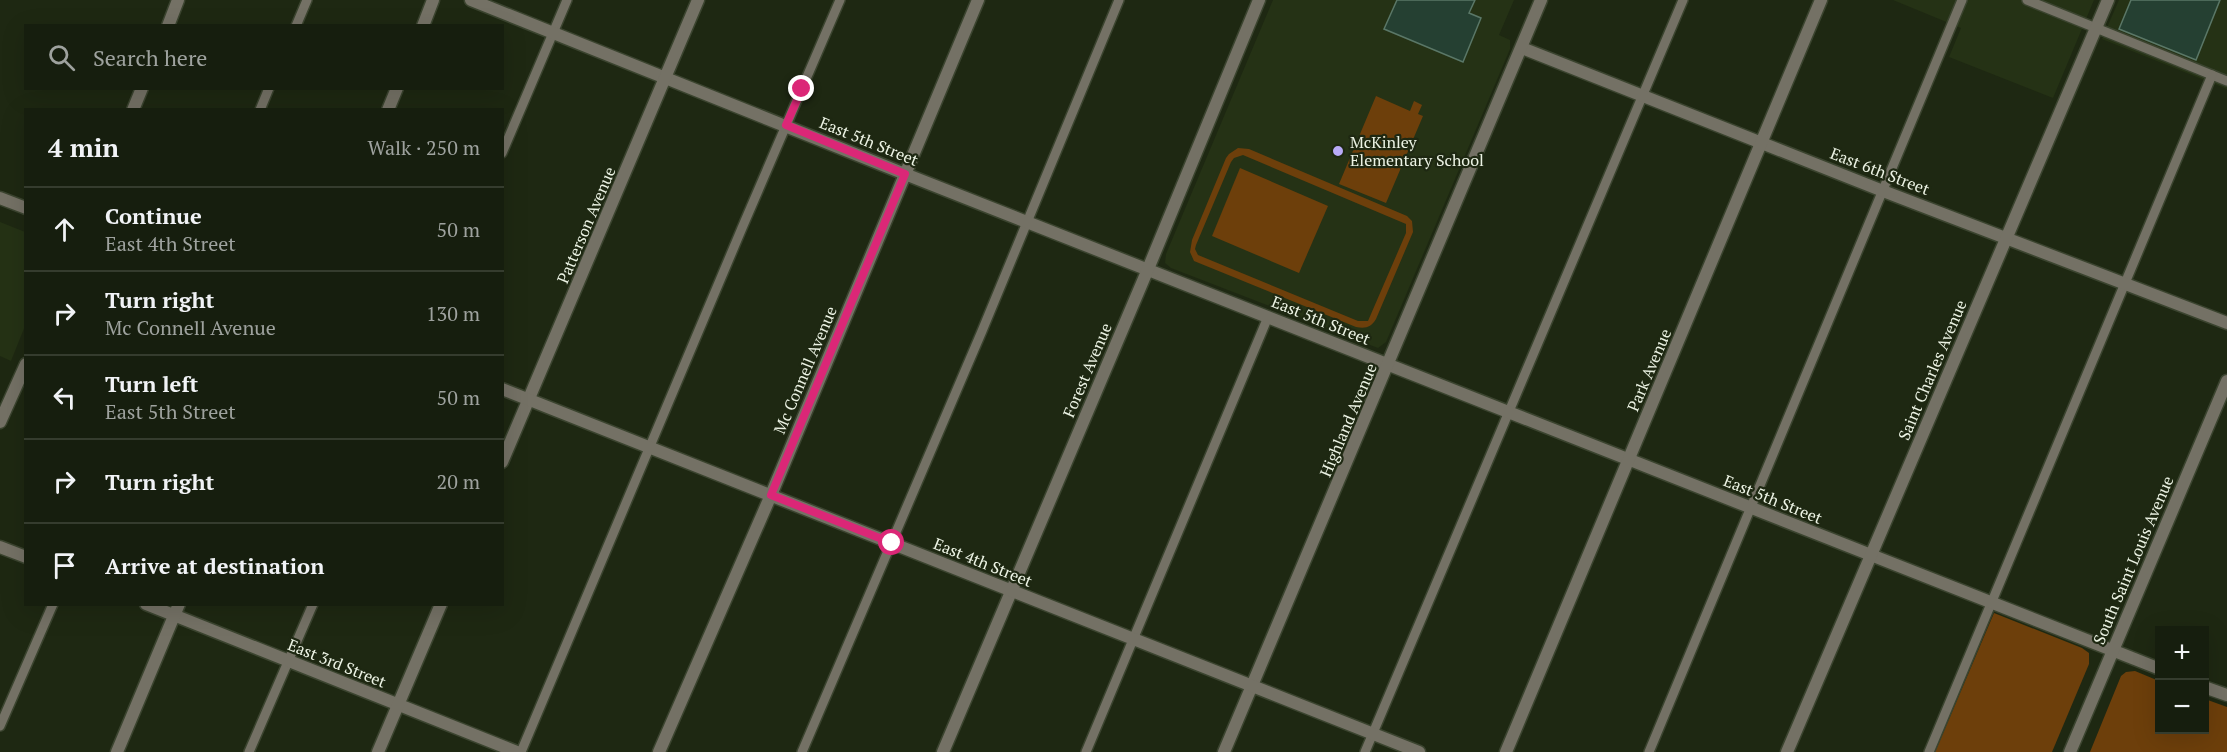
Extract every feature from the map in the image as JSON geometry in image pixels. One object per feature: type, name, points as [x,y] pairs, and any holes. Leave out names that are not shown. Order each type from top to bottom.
[{"type":"street","points":[[169,24],[178,0]]},
{"type":"street","points":[[424,24],[433,0]]},
{"type":"street","name":"East 5th Street","points":[[471,0],[905,174],[2155,667]]},
{"type":"street","name":"Patterson Avenue","points":[[504,458],[698,0]]},
{"type":"street","name":"Mc Connell Avenue","points":[[659,752],[771,495],[978,0]]},
{"type":"street","name":"Forest Avenue","points":[[943,752],[1148,269],[1259,0]]},
{"type":"street","name":"Highland Avenue","points":[[1224,752],[1542,0]]},
{"type":"street","name":"Park Avenue","points":[[1506,752],[1821,0]]},
{"type":"street","name":"Saint Charles Avenue","points":[[1787,752],[2108,0]]},
{"type":"street","name":"East 6th Street","points":[[1522,48],[2227,323]]},
{"type":"street","points":[[134,108],[141,90]]},
{"type":"street","points":[[389,108],[396,90]]},
{"type":"street","points":[[0,198],[24,207]]},
{"type":"street","points":[[0,422],[24,368]]},
{"type":"street","name":"South Saint Louis Avenue","points":[[2070,752],[2227,381]]},
{"type":"street","name":"East 4th Street","points":[[504,390],[1419,752]]},
{"type":"street","points":[[0,547],[24,556]]},
{"type":"street","name":"East 3rd Street","points":[[156,606],[177,610],[288,661],[519,752]]},
{"type":"street","points":[[378,752],[440,606]]},
{"type":"street","points":[[117,752],[177,610]]},
{"type":"street","points":[[2209,688],[2227,695]]},
{"type":"lane","points":[[297,24],[307,0]]},
{"type":"lane","points":[[504,148],[567,0]]},
{"type":"lane","points":[[519,752],[840,0]]},
{"type":"lane","points":[[802,752],[1028,222],[1119,0]]},
{"type":"lane","points":[[1365,752],[1683,0]]},
{"type":"lane","points":[[1649,752],[1962,0]]},
{"type":"lane","points":[[2027,0],[2227,81]]},
{"type":"lane","points":[[1929,752],[2212,75]]},
{"type":"lane","points":[[261,108],[268,90]]},
{"type":"lane","points":[[1086,752],[1268,317]]},
{"type":"lane","points":[[0,726],[51,606]]},
{"type":"lane","points":[[249,752],[312,606]]},
{"type":"shaded area","name":"McKinley Elementary School","points":[[1273,0],[1514,0],[1499,35],[1510,40],[1510,49],[1386,342],[1378,348],[1171,268],[1165,263],[1166,254]]},
{"type":"shaded area","points":[[1893,0],[2094,0],[2053,98],[1949,57],[1961,28]]},
{"type":"shaded area","points":[[2119,0],[2227,0],[2227,89],[2102,39]]},
{"type":"shaded area","points":[[1376,96],[1410,111],[1414,101],[1422,105],[1418,114],[1423,116],[1386,203],[1339,184]]},
{"type":"shaded area","points":[[1238,148],[1249,149],[1407,216],[1412,221],[1413,232],[1372,324],[1368,327],[1356,327],[1194,261],[1190,252],[1192,240],[1229,154]],"holes":[[[1243,155],[1406,224],[1406,233],[1368,321],[1358,321],[1198,255],[1195,249],[1231,162],[1234,158]]]},
{"type":"shaded area","points":[[1240,168],[1328,206],[1299,273],[1212,236]]},
{"type":"shaded area","points":[[0,222],[24,232],[24,328],[11,361],[0,356]]},
{"type":"shaded area","points":[[1994,613],[2082,648],[2089,653],[2089,664],[2052,752],[1935,752]]},
{"type":"shaded area","points":[[2135,671],[2155,679],[2155,734],[2209,734],[2209,700],[2227,707],[2227,752],[2090,752],[2121,676],[2126,672]]},
{"type":"building","points":[[1397,0],[1475,0],[1469,13],[1481,18],[1463,62],[1384,29]]},
{"type":"building","points":[[2131,0],[2220,0],[2196,60],[2119,29]]},
{"type":"place","name":"McKinley Elementary School","points":[[1338,151]]},
{"type":"route","points":[[802,89],[786,125],[905,174],[771,495],[892,543]]}]
